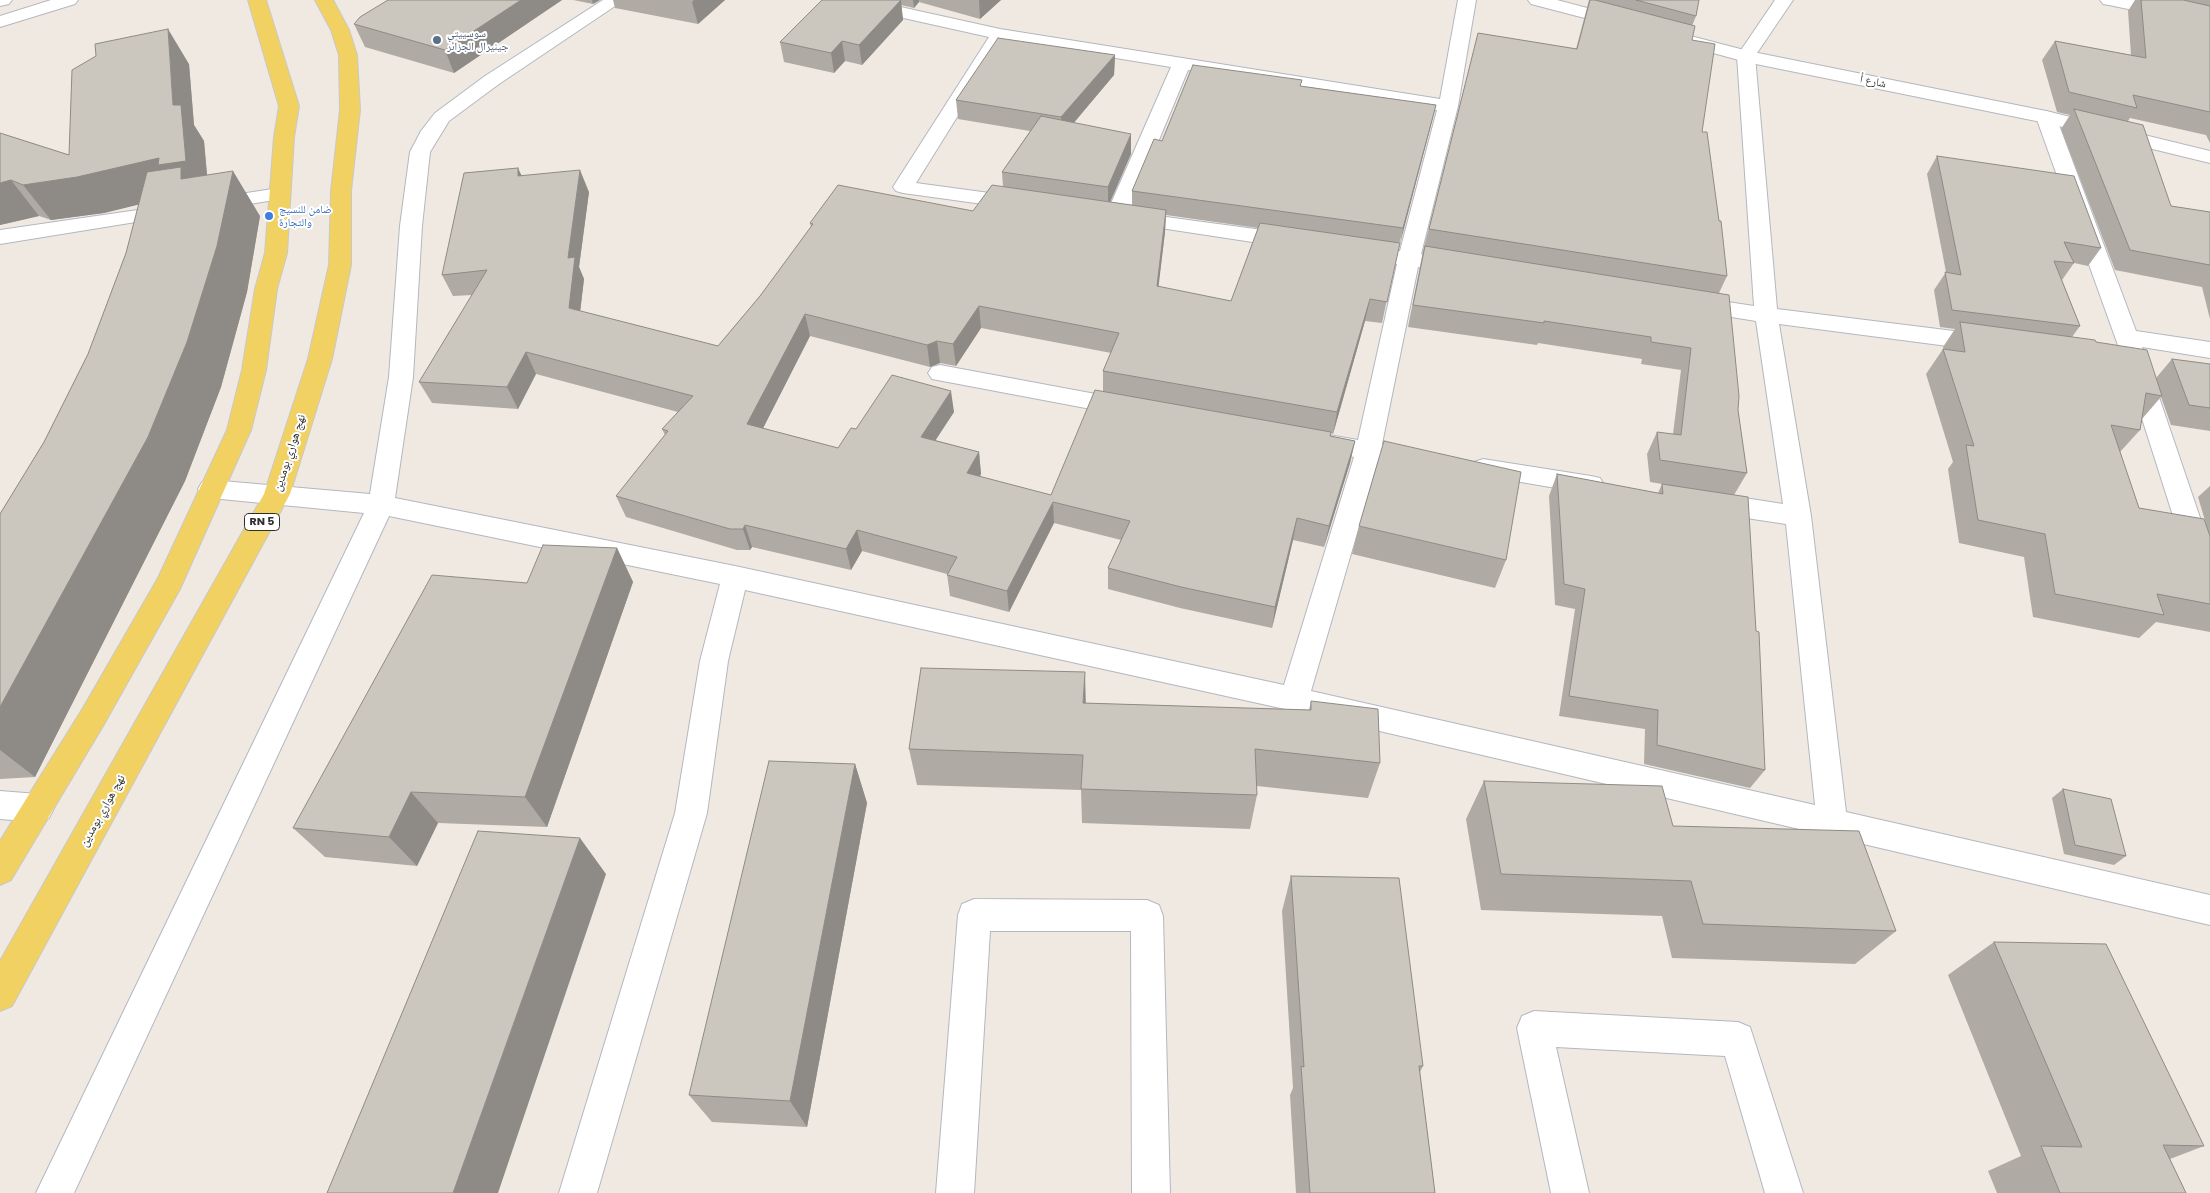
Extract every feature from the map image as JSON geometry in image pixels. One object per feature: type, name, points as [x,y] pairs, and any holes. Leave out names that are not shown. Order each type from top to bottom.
[{"type":"main road","points":[[0,870],[93,717],[170,581],[240,430],[254,370],[266,289],[276,253],[279,194],[289,106],[256,0]]},
{"type":"main road","name":"نهج هواري بومدين","points":[[0,994],[277,494],[320,359],[340,265],[341,191],[350,110],[354,48],[340,30],[324,0]]},
{"type":"street","points":[[0,22],[69,0]]},
{"type":"street","points":[[56,1193],[382,505],[401,377],[411,226],[420,152],[431,131],[442,117],[492,80],[615,0]]},
{"type":"street","points":[[845,0],[1000,34],[1181,65],[1448,106]]},
{"type":"street","points":[[1294,699],[1368,451],[1409,258],[1448,106],[1467,0]]},
{"type":"street","points":[[1537,0],[1642,28]]},
{"type":"street","points":[[1784,0],[1746,56],[1766,315],[1798,516],[1832,822]]},
{"type":"street","points":[[2109,0],[2210,21]]},
{"type":"street","name":"شارع أ","points":[[1661,33],[1746,56],[2046,117],[2210,157]]},
{"type":"street","points":[[1000,34],[903,187],[1038,206]]},
{"type":"street","points":[[1181,65],[1106,215],[1311,244]]},
{"type":"street","points":[[2046,117],[2125,337],[2126,361],[2210,588]]},
{"type":"street","points":[[0,237],[279,194]]},
{"type":"street","points":[[1340,248],[1476,269]]},
{"type":"street","points":[[1679,302],[2009,346]]},
{"type":"street","points":[[2125,337],[2210,350]]},
{"type":"street","points":[[940,373],[1154,412]]},
{"type":"street","points":[[1290,437],[1368,451],[1612,488]]},
{"type":"street","points":[[211,489],[382,505],[735,577],[1294,699],[2210,910]]},
{"type":"street","points":[[1690,500],[1798,516]]},
{"type":"street","points":[[578,1193],[690,813],[714,661],[735,577]]},
{"type":"street","points":[[0,805],[38,808]]},
{"type":"street","points":[[955,1193],[974,915],[1147,916],[1151,1193]]},
{"type":"street","points":[[1570,1193],[1534,1028],[1738,1039],[1784,1193]]},
{"type":"building","points":[[388,0],[521,0],[445,50],[354,24],[360,17]]},
{"type":"building","points":[[822,0],[901,0],[859,45],[842,41],[831,53],[780,42]]},
{"type":"building","points":[[1590,0],[1695,26],[1692,40],[1715,44],[1702,132],[1707,132],[1719,221],[1721,221],[1727,276],[1429,229],[1478,33],[1577,49]]},
{"type":"building","points":[[1636,0],[1699,0],[1696,16]]},
{"type":"building","points":[[2141,0],[2183,0],[2210,6],[2210,112],[2133,95],[2137,108],[2069,92],[2055,41],[2146,58]]},
{"type":"building","points":[[168,29],[173,105],[181,105],[186,161],[158,165],[159,158],[77,177],[23,185],[11,180],[0,183],[0,133],[69,155],[72,70],[96,56],[95,44]]},
{"type":"building","points":[[998,38],[1115,55],[1061,117],[956,100]]},
{"type":"building","points":[[1193,65],[1302,80],[1300,86],[1436,105],[1403,228],[1132,191],[1154,139],[1162,141]]},
{"type":"building","points":[[2074,109],[2143,125],[2171,206],[2210,212],[2210,265],[2130,250]]},
{"type":"building","points":[[1041,116],[1131,134],[1108,187],[1002,172]]},
{"type":"building","points":[[1937,156],[2074,176],[2101,248],[2064,242],[2074,263],[2054,261],[2080,326],[1952,310],[1945,272],[1961,275]]},
{"type":"building","points":[[181,167],[181,179],[233,171],[217,246],[187,342],[148,437],[0,707],[0,514],[44,442],[88,354],[126,253],[147,172]]},
{"type":"building","points":[[518,168],[518,176],[580,170],[568,258],[575,257],[569,308],[718,346],[760,296],[813,224],[810,223],[838,185],[973,211],[992,185],[1166,210],[1157,286],[1231,301],[1260,223],[1400,243],[1387,302],[1370,299],[1337,412],[1103,371],[1119,333],[979,306],[953,344],[937,341],[927,345],[805,314],[747,424],[838,448],[851,428],[856,429],[892,375],[951,391],[921,437],[979,452],[967,473],[1051,495],[1095,390],[1331,432],[1330,436],[1355,441],[1329,526],[1297,518],[1275,607],[1181,587],[1108,568],[1130,521],[1053,502],[1007,591],[947,575],[957,557],[857,530],[846,549],[745,525],[743,529],[730,529],[616,496],[668,431],[662,429],[693,396],[526,352],[507,387],[419,382],[487,270],[442,275],[464,173]]},
{"type":"building","points":[[1425,246],[1729,295],[1739,396],[1738,410],[1747,473],[1660,460],[1657,432],[1681,435],[1691,348],[1651,342],[1651,337],[1544,321],[1544,323],[1413,305]]},
{"type":"building","points":[[1960,322],[2095,340],[2096,342],[2147,350],[2162,396],[2146,393],[2140,430],[2111,425],[2139,508],[2204,519],[2210,536],[2210,604],[2157,594],[2164,615],[2055,594],[2045,534],[1978,520],[1966,445],[1974,446],[1943,349],[1965,352]]},
{"type":"building","points":[[2172,359],[2210,364],[2210,408],[2189,405]]},
{"type":"building","points":[[1384,441],[1521,472],[1506,560],[1359,526]]},
{"type":"building","points":[[1557,474],[1663,494],[1662,484],[1748,497],[1756,631],[1759,632],[1765,770],[1657,745],[1658,710],[1569,696],[1585,589],[1564,584]]},
{"type":"building","points":[[543,545],[617,548],[525,797],[411,792],[389,837],[293,828],[432,575],[527,583]]},
{"type":"building","points":[[921,668],[1085,672],[1083,703],[1311,710],[1311,701],[1378,709],[1380,763],[1255,749],[1257,795],[1081,789],[1083,755],[909,749]]},
{"type":"building","points":[[769,761],[855,764],[790,1101],[689,1095]]},
{"type":"building","points":[[1484,781],[1662,786],[1673,826],[1859,831],[1896,931],[1703,924],[1691,881],[1501,874]]},
{"type":"building","points":[[2063,789],[2111,799],[2126,856],[2075,845]]},
{"type":"building","points":[[478,831],[580,838],[453,1193],[327,1193]]},
{"type":"building","points":[[1291,876],[1399,878],[1423,1066],[1419,1066],[1435,1193],[1310,1193],[1301,1066],[1304,1067]]},
{"type":"building","points":[[1994,942],[2106,944],[2204,1146],[2163,1145],[2186,1193],[2060,1193],[2041,1146],[2082,1147]]},
{"type":"place","name":"سوسييتي جينيرال الجزائر","points":[[437,40]]},
{"type":"place","name":"ضامن للنسيج والتجارة","points":[[269,216]]}]
